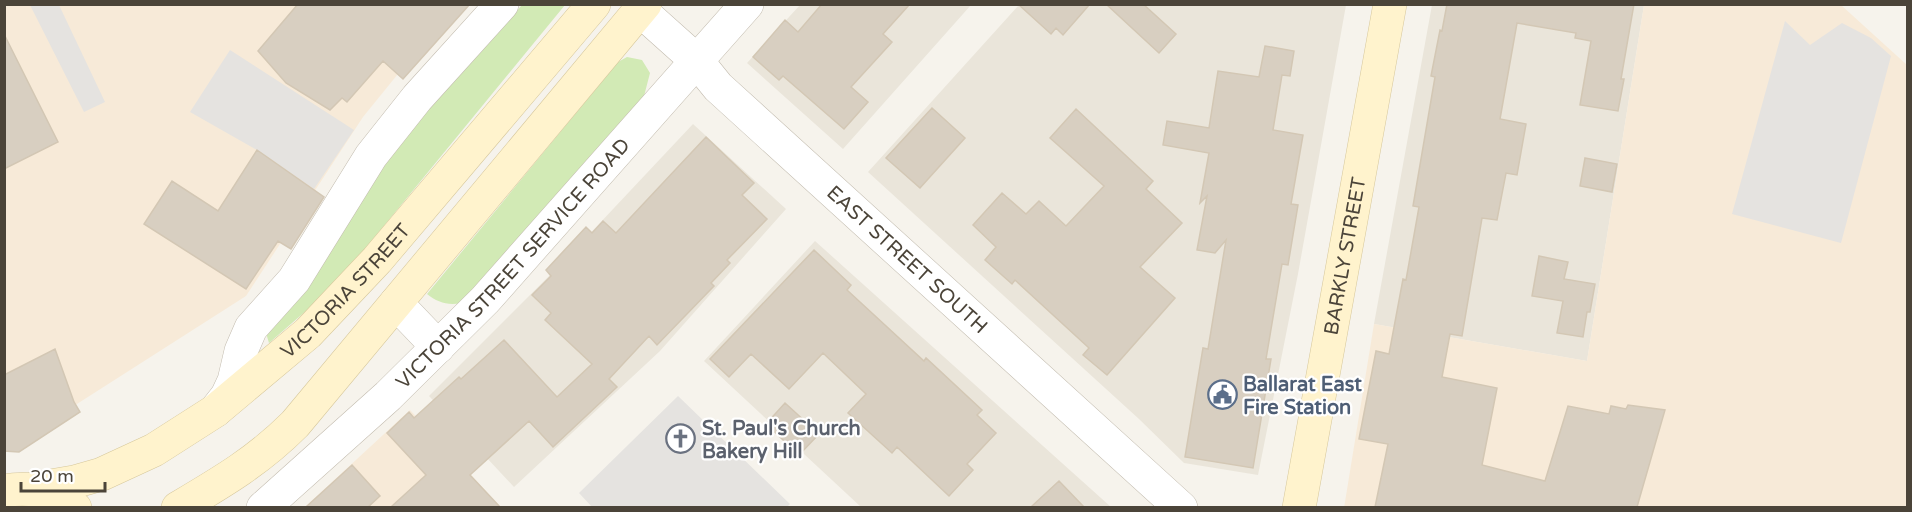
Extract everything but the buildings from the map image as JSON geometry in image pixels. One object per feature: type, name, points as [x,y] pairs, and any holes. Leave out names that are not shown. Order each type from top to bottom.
[{"type":"street","points":[[215,411],[227,396],[234,381],[241,351],[251,328],[294,280],[371,156],[417,99],[502,4]]},
{"type":"street","name":"VICTORIA STREET","points":[[17,489],[74,483],[117,469],[154,450],[215,411],[308,333],[377,260],[594,4]]},
{"type":"street","name":"VICTORIA STREET SERVICE ROAD","points":[[263,507],[388,396],[517,265],[747,4]]},
{"type":"street","name":"BARKLY STREET","points":[[1299,507],[1390,4]]},
{"type":"street","points":[[178,507],[232,477],[256,460],[306,412],[642,7]]},
{"type":"street","name":"EAST STREET SOUTH","points":[[642,7],[697,61],[718,87],[1183,507]]},
{"type":"street","points":[[396,303],[438,347]]},
{"type":"street","points":[[17,489],[59,496],[75,507]]},
{"type":"shaded area","points":[[5,5],[454,5],[363,117],[246,296],[19,441],[5,442]]},
{"type":"shaded area","points":[[30,5],[59,5],[105,102],[84,112]]},
{"type":"shaded area","points":[[800,5],[971,5],[843,149],[747,63]]},
{"type":"shaded area","points":[[1019,5],[1346,5],[1298,274],[1258,475],[1184,463],[1139,419],[868,172]]},
{"type":"shaded area","points":[[1432,5],[1644,5],[1587,361],[1374,324]]},
{"type":"shaded area","points":[[1644,5],[1841,5],[1907,65],[1907,507],[1344,508],[1374,324],[1587,361]]},
{"type":"shaded area","points":[[1785,21],[1810,45],[1842,23],[1871,38],[1891,56],[1841,243],[1732,214]]},
{"type":"shaded area","points":[[230,50],[354,130],[314,189],[257,150],[190,112]]},
{"type":"shaded area","points":[[693,124],[786,209],[660,351],[514,487],[429,396],[567,258]]},
{"type":"shaded area","points":[[815,241],[1111,507],[861,507],[704,361]]},
{"type":"shaded area","name":"St. Paul's Church Bakery Hill","points":[[678,396],[790,504],[786,508],[592,507],[579,493]]},
{"type":"shaded area","points":[[410,410],[499,505],[496,508],[304,508]]},
{"type":"green space","points":[[522,5],[565,5],[365,249],[307,310],[269,343],[266,333],[386,163],[421,117]]},
{"type":"green space","points":[[627,57],[642,60],[650,73],[643,100],[461,303],[443,303],[427,294],[618,62]]},
{"type":"place","name":"Ballarat East Fire Station","points":[[1222,395]]},
{"type":"place","name":"St. Paul's Church Bakery Hill","points":[[681,439]]}]
